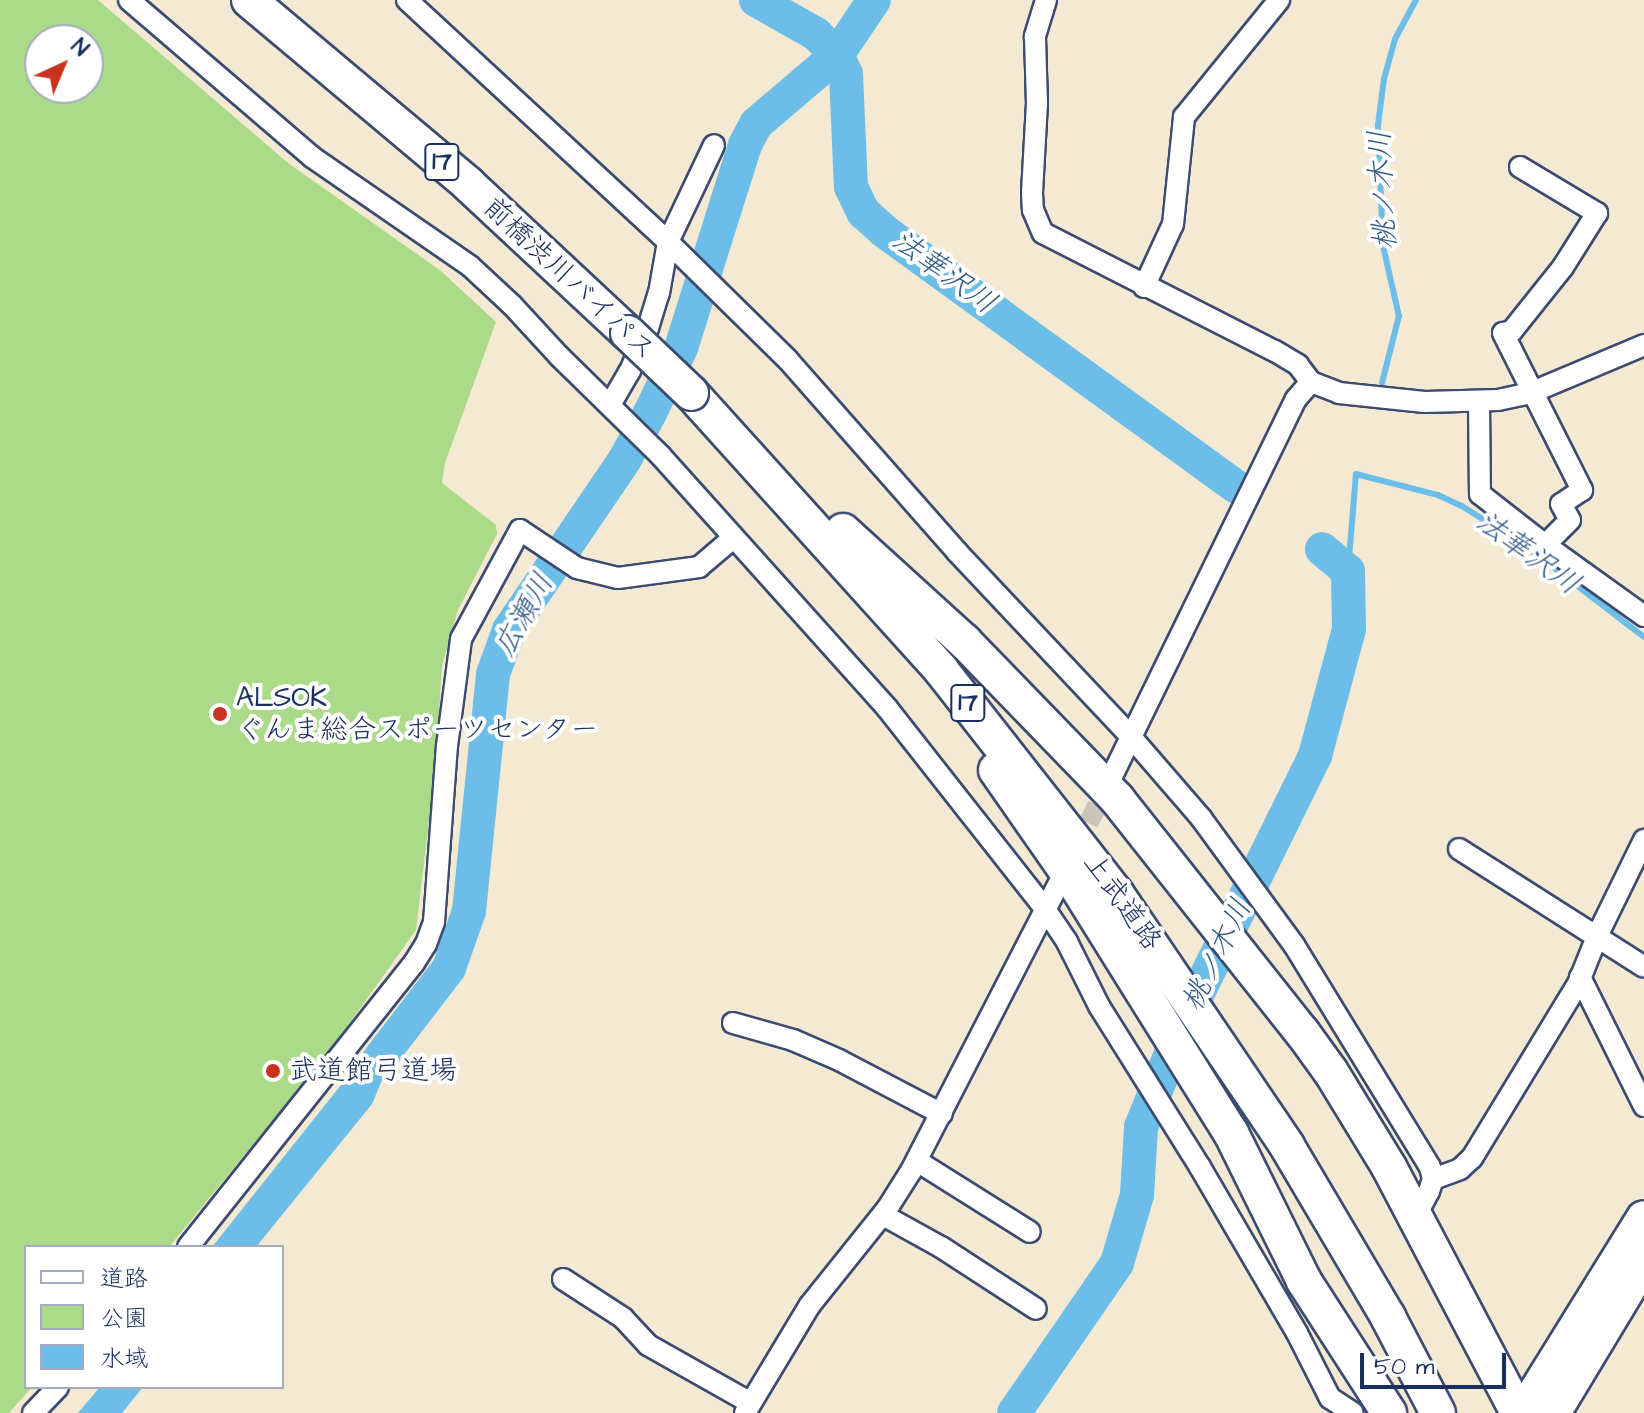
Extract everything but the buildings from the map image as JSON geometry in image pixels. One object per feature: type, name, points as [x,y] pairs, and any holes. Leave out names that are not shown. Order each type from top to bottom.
[{"type":"highway","name":"前橋渋川バイパス","points":[[249,0],[468,184],[691,393],[736,440]]},
{"type":"highway","points":[[736,440],[877,560],[975,652],[1117,799],[1331,1072],[1389,1167],[1521,1413],[1644,1218]]},
{"type":"highway","points":[[736,440],[819,551],[951,705],[1074,882],[1231,1133],[1304,1281],[1389,1413]]},
{"type":"highway","name":"上武道路","points":[[736,440],[990,729],[1091,859],[1180,983],[1336,1227],[1438,1413]]},
{"type":"highway","points":[[1553,1413],[1644,1262]]},
{"type":"street","points":[[129,0],[312,157],[470,266],[661,456],[887,708],[1045,909],[1139,1074],[1181,1138],[1297,1333],[1326,1405],[1353,1413]]},
{"type":"street","points":[[407,0],[672,247],[788,360],[957,552],[1132,738],[1235,864],[1276,921],[1430,1167],[1433,1179],[1415,1217]]},
{"type":"street","points":[[1046,0],[1035,37],[1037,103],[1032,193],[1037,223],[1043,233],[1275,351],[1298,365],[1311,382],[1339,393],[1390,400],[1479,402],[1530,393],[1644,345]]},
{"type":"street","points":[[1144,287],[1173,224],[1184,117],[1279,0]]},
{"type":"street","points":[[610,405],[630,371],[648,328],[672,247],[714,145]]},
{"type":"street","points":[[1520,167],[1597,213],[1563,267],[1512,331],[1503,333],[1530,393],[1582,490],[1561,504],[1570,520],[1545,545]]},
{"type":"street","points":[[1113,774],[1296,399],[1311,382]]},
{"type":"street","points":[[1479,402],[1480,494],[1644,616]]},
{"type":"street","points":[[190,1245],[426,944],[434,922],[447,746],[461,639],[520,530],[577,568],[618,578],[699,567],[733,538]]},
{"type":"street","points":[[1433,1179],[1460,1169],[1472,1158],[1580,977],[1595,939],[1644,840]]},
{"type":"street","points":[[1459,849],[1595,939],[1644,967]]},
{"type":"street","points":[[563,1279],[623,1318],[648,1345],[748,1408],[810,1305],[883,1215],[917,1161],[1063,875]]},
{"type":"street","points":[[1580,977],[1644,1106]]},
{"type":"street","points":[[733,1023],[793,1040],[839,1060],[942,1114]]},
{"type":"street","points":[[917,1161],[1030,1232]]},
{"type":"street","points":[[883,1215],[941,1247],[1036,1309]]},
{"type":"street","points":[[33,1413],[56,1389]]},
{"type":"green space","name":"ALSOK ぐんま総合スポーツセンター","points":[[0,0],[98,0],[288,163],[441,271],[496,322],[445,463],[442,483],[496,525],[497,534],[458,610],[442,666],[436,762],[416,930],[329,1052],[171,1245],[24,1245],[24,1389],[30,1389],[9,1413],[0,1413]]},
{"type":"water","points":[[423,982],[372,1104],[258,1245],[214,1245]]},
{"type":"water","points":[[98,1389],[141,1389],[122,1413],[78,1413]]},
{"type":"waterway","name":"法華沢川","points":[[756,0],[816,34],[837,55],[846,74],[851,187],[863,212],[884,231],[1235,486]]},
{"type":"waterway","name":"広瀬川","points":[[377,1062],[449,968],[469,911],[493,674],[509,630],[625,459],[650,413],[681,348],[745,145],[756,124],[837,55],[874,0]]},
{"type":"waterway","name":"桃ノ木川","points":[[1382,383],[1399,316],[1383,246],[1378,125],[1384,79],[1395,39],[1416,0]]},
{"type":"waterway","name":"法華沢川","points":[[1348,571],[1356,474],[1438,495],[1462,506],[1532,551],[1644,637]]},
{"type":"waterway","name":"桃ノ木川","points":[[1014,1413],[1117,1263],[1137,1195],[1141,1127],[1185,1019],[1315,756],[1349,629],[1348,571],[1322,549]]},
{"type":"tunnel","points":[[1075,850],[1109,782]]},
{"type":"place","name":"ALSOK ぐんま総合スポーツセンター","points":[[220,714]]},
{"type":"place","name":"武道館弓道場","points":[[273,1071]]}]
